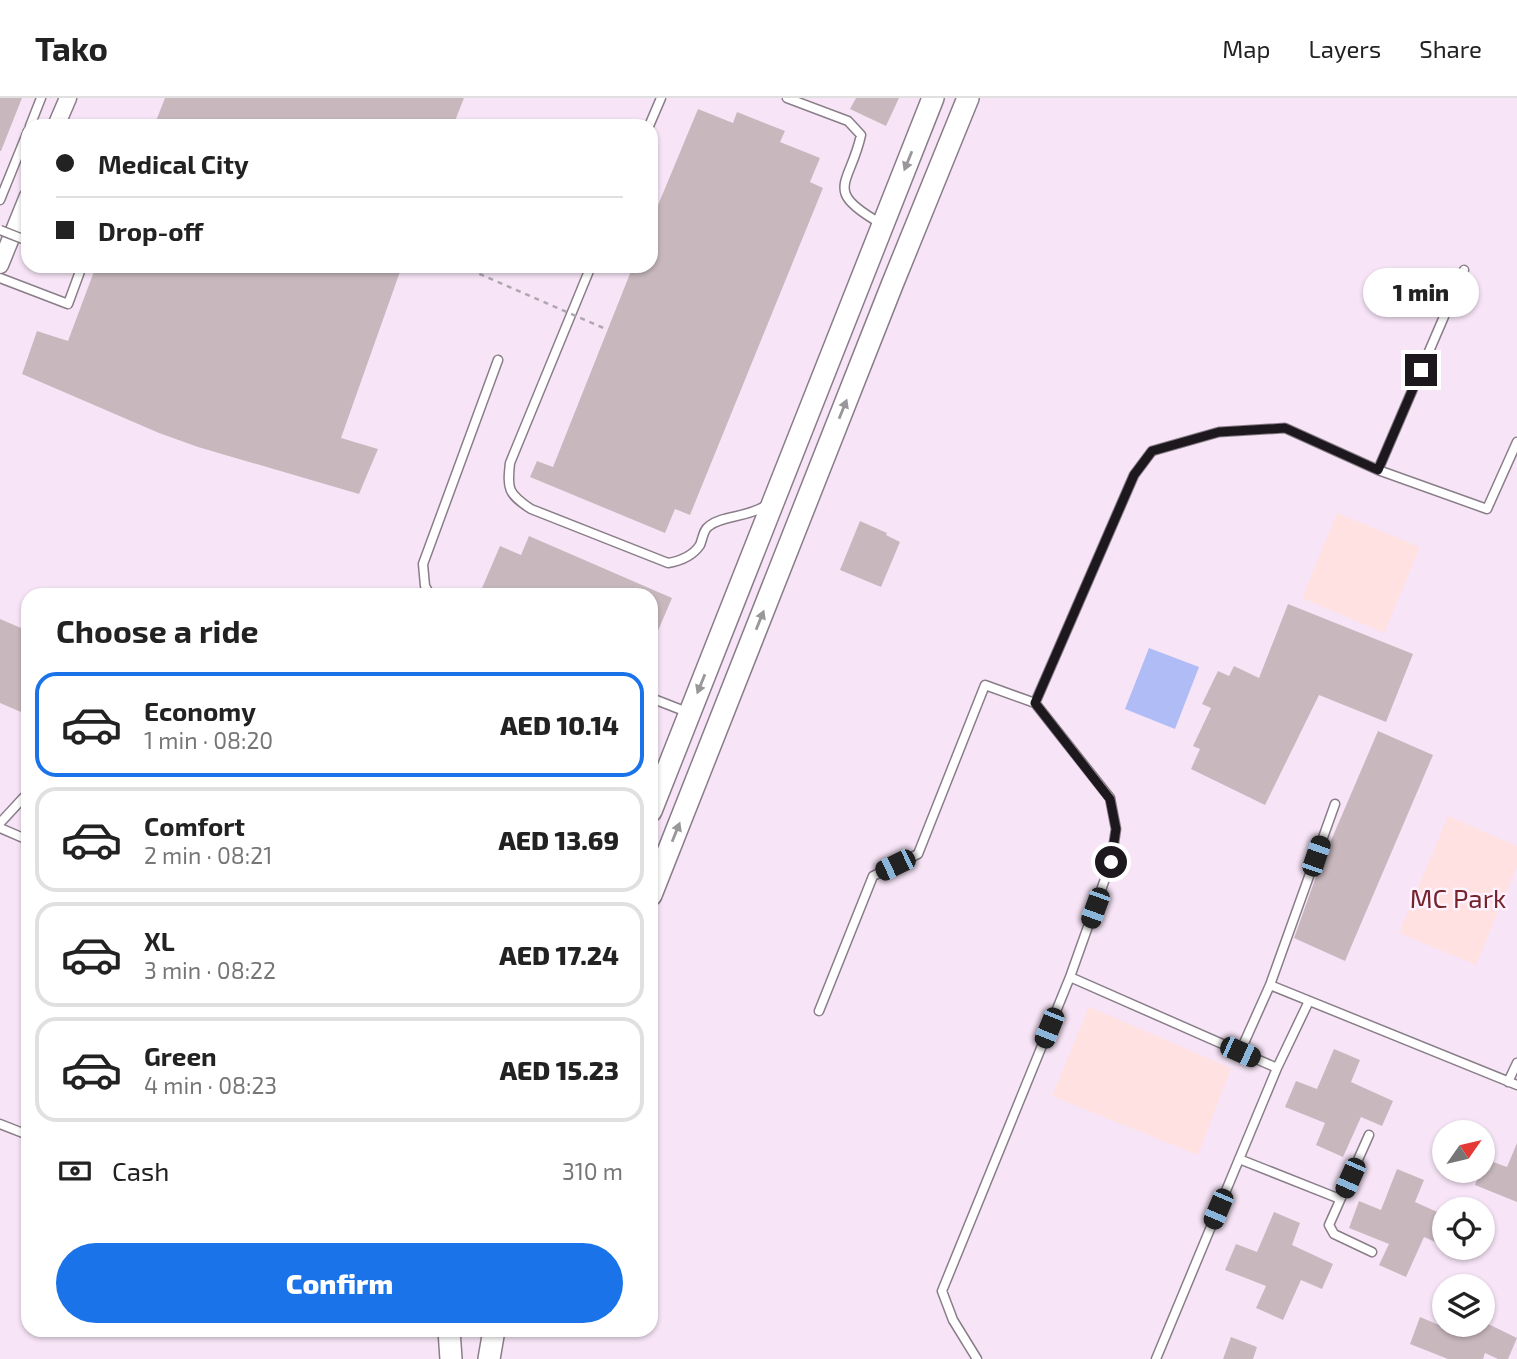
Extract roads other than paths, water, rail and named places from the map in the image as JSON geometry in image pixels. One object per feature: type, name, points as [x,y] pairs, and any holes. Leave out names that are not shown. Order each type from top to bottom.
[{"type":"street","points":[[59,119],[68,98]]},
{"type":"street","points":[[658,793],[933,98]]},
{"type":"street","points":[[658,877],[968,98]]},
{"type":"street","points":[[0,265],[21,213]]},
{"type":"street","points":[[449,1337],[451,1359]]},
{"type":"street","points":[[489,1359],[493,1337]]},
{"type":"lane","points":[[33,119],[41,98]]},
{"type":"lane","points":[[652,119],[661,98]]},
{"type":"lane","points":[[787,98],[848,121],[861,135],[858,149],[844,180],[847,199],[859,211],[883,224]]},
{"type":"lane","points":[[0,200],[21,148]]},
{"type":"lane","points":[[0,230],[21,238]]},
{"type":"lane","points":[[1378,470],[1464,270]]},
{"type":"lane","points":[[0,278],[68,304],[79,273]]},
{"type":"lane","points":[[588,273],[510,463],[507,485],[515,498],[531,509],[667,563],[683,561],[699,546],[706,527],[719,520],[754,513],[774,500]]},
{"type":"lane","points":[[426,588],[423,564],[498,360]]},
{"type":"lane","points":[[1035,703],[1134,475],[1152,451],[1219,432],[1285,428],[1378,470],[1487,509],[1517,442]]},
{"type":"lane","points":[[819,1011],[873,876],[918,854],[985,685],[1035,703],[1110,799],[1116,829],[1111,862],[1069,977],[942,1291],[953,1320],[977,1359]]},
{"type":"lane","points":[[658,701],[690,713]]},
{"type":"lane","points":[[0,823],[21,800]]},
{"type":"lane","points":[[1240,1052],[1270,985],[1335,804]]},
{"type":"lane","points":[[0,828],[21,837]]},
{"type":"lane","points":[[1069,977],[1277,1068]]},
{"type":"lane","points":[[1270,985],[1513,1083],[1517,1063]]},
{"type":"lane","points":[[1156,1359],[1277,1068],[1310,1001]]},
{"type":"lane","points":[[0,1124],[21,1132]]},
{"type":"lane","points":[[1369,1135],[1329,1225],[1330,1230],[1372,1252]]},
{"type":"lane","points":[[1239,1159],[1340,1199]]},
{"type":"water","points":[[1149,648],[1199,667],[1175,729],[1125,709]]},
{"type":"park label","name":"MC Park","points":[[1458,899]]}]
